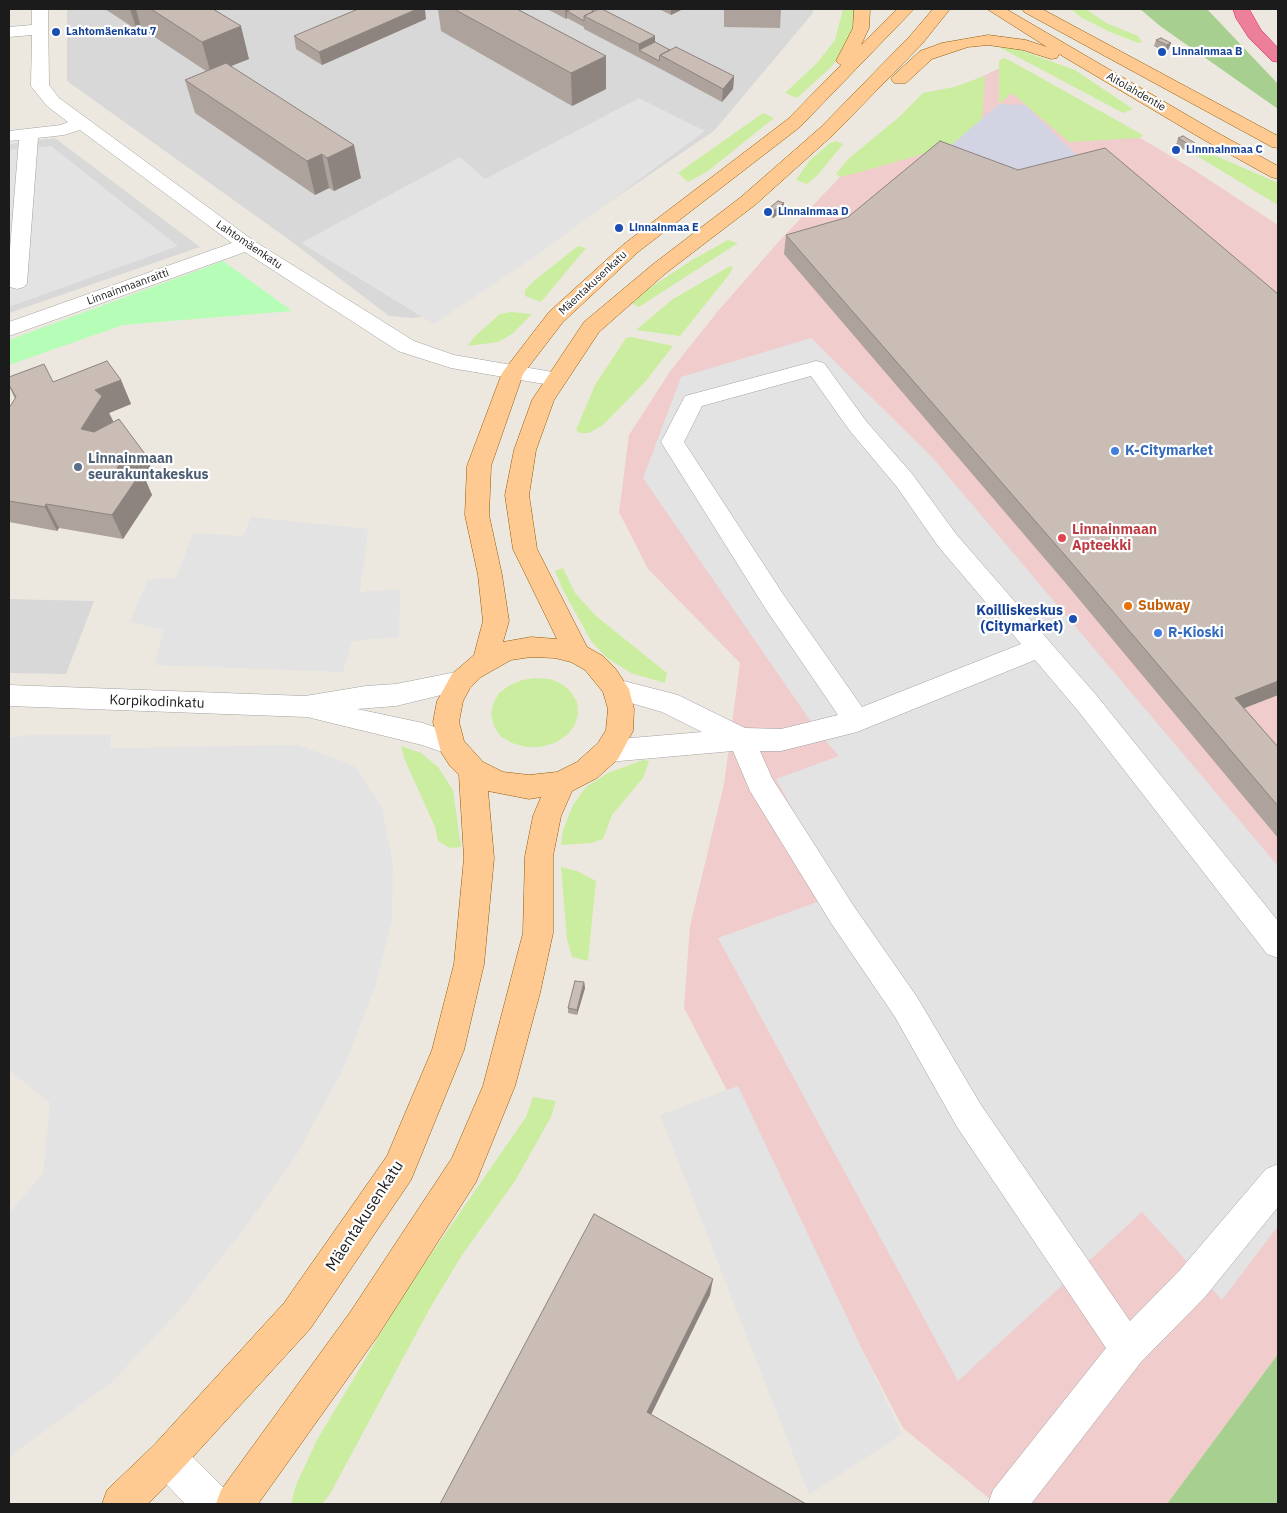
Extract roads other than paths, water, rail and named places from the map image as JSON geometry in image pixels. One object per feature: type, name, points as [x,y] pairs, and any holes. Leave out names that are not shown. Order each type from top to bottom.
[{"type":"highway","points":[[1241,9],[1244,18],[1255,34],[1278,57]]},
{"type":"main road","points":[[804,113],[850,55],[861,28],[862,9]]},
{"type":"main road","name":"Mäentakusenkatu","points":[[485,660],[496,621],[490,575],[477,515],[479,466],[513,373],[556,317],[589,286],[631,248],[723,179],[804,113],[906,9]]},
{"type":"main road","points":[[578,654],[525,549],[517,495],[525,450],[543,400],[591,327],[659,269],[748,201],[846,113],[916,40],[942,9]]},
{"type":"main road","name":"Aitolahdentie","points":[[995,9],[1278,173]]},
{"type":"main road","name":"Aitolahdentie","points":[[1030,9],[1278,142]]},
{"type":"main road","points":[[1062,9],[1100,34],[1131,63]]},
{"type":"main road","points":[[846,113],[897,81],[926,56],[942,48],[988,40],[1026,45],[1129,88]]},
{"type":"main road","points":[[531,647],[555,648],[578,654],[600,669],[616,689],[622,709],[619,731],[608,751],[588,770],[561,783],[529,787],[499,783],[474,770],[460,758],[451,744],[446,722],[450,701],[461,681],[485,660],[507,651],[531,647]]},
{"type":"main road","name":"Mäentakusenkatu","points":[[121,1504],[168,1458],[297,1316],[399,1168],[448,1050],[469,964],[479,858],[474,770]]},
{"type":"main road","points":[[236,1504],[364,1324],[464,1170],[499,1086],[524,993],[538,933],[539,856],[547,816],[561,783]]},
{"type":"street","name":"Lahtomäenkatu","points":[[40,9],[40,86],[53,102],[247,245],[406,346],[450,361],[556,379]]},
{"type":"street","points":[[9,32],[39,29]]},
{"type":"street","points":[[9,136],[64,130],[82,123]]},
{"type":"street","points":[[17,283],[29,134]]},
{"type":"street","name":"Linnainmaanraitti","points":[[9,330],[247,245]]},
{"type":"street","points":[[857,721],[774,601],[672,442],[693,401],[816,368],[858,426],[905,481],[947,540],[1040,647],[1152,782],[1278,944]]},
{"type":"street","points":[[608,751],[742,739],[781,740],[857,721],[1040,647]]},
{"type":"street","name":"Korpikodinkatu","points":[[9,696],[305,707],[366,697],[396,695],[461,681]]},
{"type":"street","points":[[616,689],[669,703],[742,739],[760,783],[842,914],[906,1007],[969,1116],[1128,1350]]},
{"type":"street","name":"Korpikodinkatu","points":[[305,707],[390,728],[423,734],[451,744]]},
{"type":"street","points":[[1007,1504],[1128,1350],[1192,1284],[1278,1181]]},
{"type":"street","points":[[168,1458],[212,1504]]},
{"type":"place","name":"Lahtomäenkatu 7","points":[[56,32]]},
{"type":"place","name":"Linnainmaa B","points":[[1162,52]]},
{"type":"place","name":"Linnnainmaa C","points":[[1176,150]]},
{"type":"place","name":"Linnainmaa D","points":[[768,212]]},
{"type":"place","name":"Linnainmaa E","points":[[619,228]]},
{"type":"place","name":"K-Citymarket","points":[[1115,451]]},
{"type":"place","name":"Linnainmaan seurakuntakeskus","points":[[78,467]]},
{"type":"place","name":"Linnainmaan Apteekki","points":[[1062,538]]},
{"type":"place","name":"Subway","points":[[1128,606]]},
{"type":"place","name":"Koilliskeskus (Citymarket)","points":[[1073,619]]},
{"type":"place","name":"R-Kioski","points":[[1158,633]]}]
